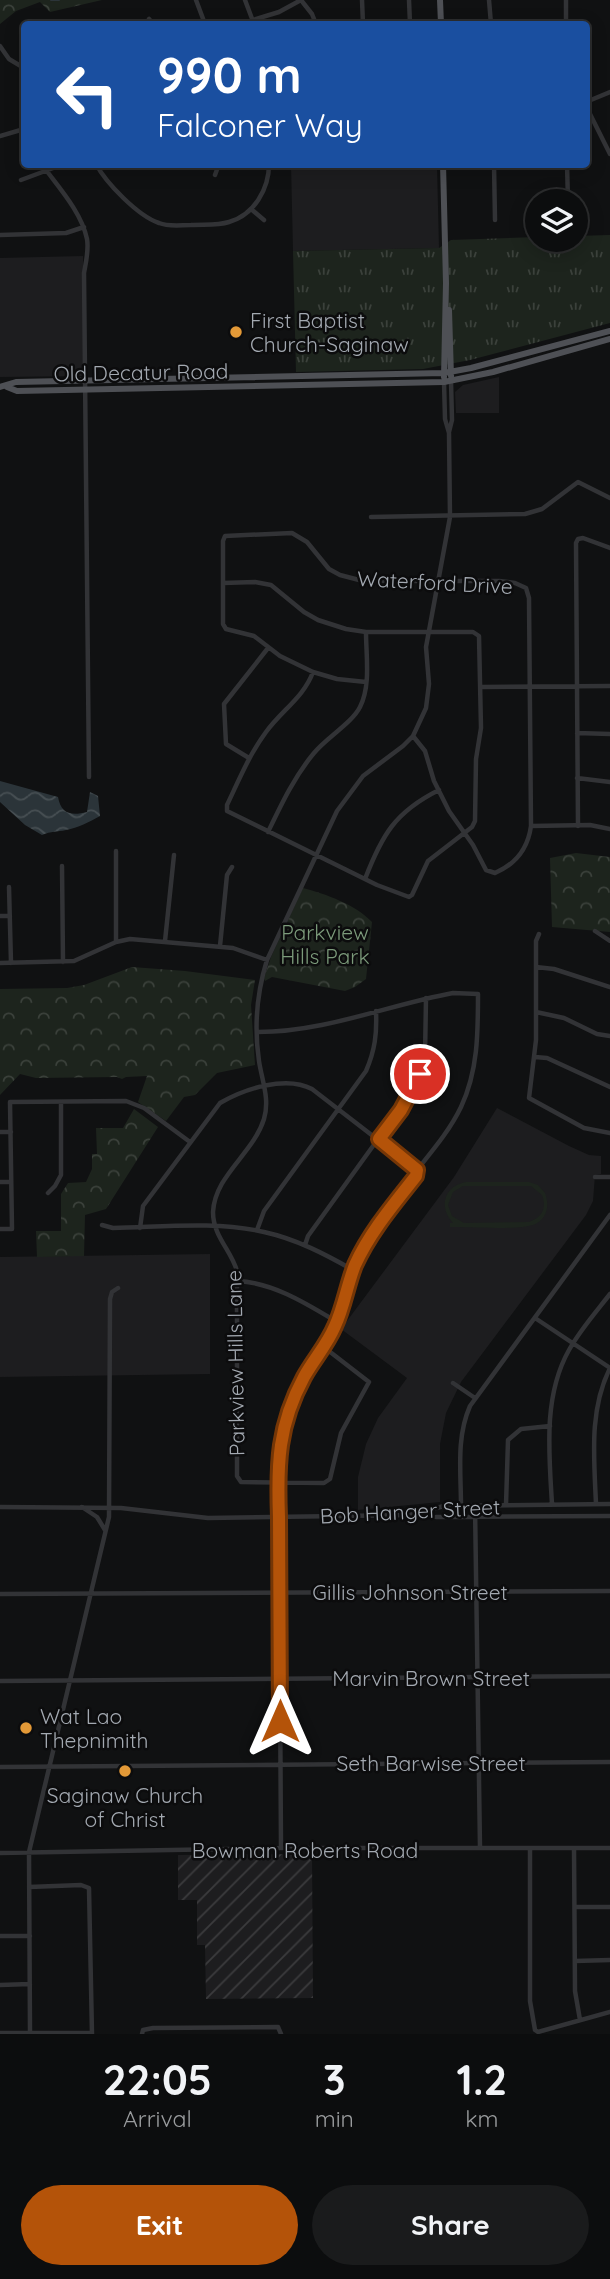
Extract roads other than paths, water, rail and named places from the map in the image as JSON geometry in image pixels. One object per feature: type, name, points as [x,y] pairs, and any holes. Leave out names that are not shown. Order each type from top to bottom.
[{"type":"main road","points":[[440,0],[441,21]]},
{"type":"main road","points":[[443,168],[448,382]]},
{"type":"main road","points":[[446,283],[452,353],[447,373]]},
{"type":"main road","name":"Old Decatur Road","points":[[3,387],[16,382],[447,373],[610,331]]},
{"type":"main road","name":"Old Decatur Road","points":[[3,387],[17,391],[86,391],[448,382],[610,340]]},
{"type":"main road","points":[[545,347],[548,356]]},
{"type":"main road","points":[[452,353],[458,365],[471,368]]},
{"type":"main road","points":[[148,380],[148,389]]},
{"type":"street","points":[[195,0],[204,21]]},
{"type":"street","points":[[245,0],[252,21]]},
{"type":"street","points":[[258,21],[301,0],[315,21]]},
{"type":"street","points":[[362,0],[363,21]]},
{"type":"street","points":[[409,0],[410,21]]},
{"type":"street","points":[[489,0],[491,21]]},
{"type":"street","points":[[566,0],[566,21]]},
{"type":"street","points":[[0,46],[9,59],[21,66]]},
{"type":"street","points":[[590,102],[610,92]]},
{"type":"street","points":[[590,112],[610,154]]},
{"type":"street","points":[[0,136],[21,130]]},
{"type":"street","points":[[21,180],[43,168]]},
{"type":"street","points":[[46,168],[83,228],[88,247],[84,273],[89,777]]},
{"type":"street","points":[[98,168],[102,177],[123,197],[161,224],[227,223],[238,219],[267,188],[269,168]]},
{"type":"street","points":[[215,175],[218,168]]},
{"type":"street","points":[[494,168],[495,220]]},
{"type":"street","points":[[567,168],[568,189]]},
{"type":"street","points":[[250,209],[264,220]]},
{"type":"street","points":[[0,235],[66,233],[83,228]]},
{"type":"street","points":[[214,1227],[215,1199],[221,1184],[258,1134],[267,1104],[259,1063],[258,1004],[267,960],[337,811],[355,786],[373,768],[413,736],[428,695],[428,632],[450,517],[449,433],[452,420],[448,382]]},
{"type":"street","points":[[371,517],[450,517],[534,512],[578,482],[610,498]]},
{"type":"street","name":"Waterford Drive","points":[[223,583],[224,537],[227,534],[292,533],[307,542],[329,569],[349,578],[368,582],[510,582],[526,588],[529,598],[531,826],[526,844],[516,860],[500,871],[490,873],[465,833]]},
{"type":"street","points":[[578,826],[576,543],[578,539],[585,538],[610,548]]},
{"type":"street","points":[[313,672],[301,695],[276,719],[249,758],[227,809],[229,813],[316,856],[409,897],[428,861],[465,833],[475,821],[475,772],[481,728],[481,639],[478,634],[472,632],[366,632],[336,627],[304,612],[267,584],[223,583],[224,628],[228,631],[254,636],[292,663],[313,672],[337,679],[366,682]]},
{"type":"street","points":[[268,832],[291,786],[308,760],[359,708],[366,682],[366,632]]},
{"type":"street","points":[[249,758],[226,744],[224,704],[268,648]]},
{"type":"street","points":[[481,687],[610,687]]},
{"type":"street","points":[[577,733],[610,734]]},
{"type":"street","points":[[413,736],[425,751],[449,811],[465,833]]},
{"type":"street","points":[[577,778],[610,782]]},
{"type":"street","points":[[365,879],[383,837],[395,820],[418,800],[439,790]]},
{"type":"street","points":[[531,826],[610,829]]},
{"type":"street","points":[[116,851],[116,942]]},
{"type":"street","points":[[165,941],[174,855]]},
{"type":"street","points":[[62,866],[63,962]]},
{"type":"street","points":[[220,946],[227,875],[232,867]]},
{"type":"street","points":[[9,887],[11,963]]},
{"type":"street","points":[[0,916],[10,916]]},
{"type":"street","points":[[595,931],[610,941]]},
{"type":"street","points":[[539,934],[536,940],[535,1057],[528,1094],[530,1100],[584,1128],[610,1133]]},
{"type":"street","points":[[0,963],[74,961],[116,942],[130,939],[240,949],[267,960]]},
{"type":"street","points":[[536,967],[554,969],[610,986]]},
{"type":"street","points":[[258,1032],[311,1028],[453,993],[478,995],[478,1039],[468,1089],[448,1130],[364,1247],[353,1270],[337,1322],[325,1348],[305,1374],[286,1417],[281,1438],[276,1483],[279,1517],[281,1848]]},
{"type":"street","points":[[304,1245],[401,1110],[420,1074],[426,1046],[426,998]]},
{"type":"street","points":[[257,1230],[264,1210],[366,1071],[377,1035],[376,1011]]},
{"type":"street","points":[[536,1013],[564,1018],[597,1034],[610,1036]]},
{"type":"street","points":[[535,1057],[547,1058],[610,1087]]},
{"type":"street","points":[[140,1228],[143,1206],[220,1103],[265,1087],[287,1083],[307,1086],[417,1170]]},
{"type":"street","points":[[0,1229],[12,1229],[10,1102],[126,1101],[144,1108],[190,1142]]},
{"type":"street","points":[[48,1193],[61,1175],[61,1102]]},
{"type":"street","points":[[0,1132],[10,1132]]},
{"type":"street","points":[[595,1177],[610,1177]]},
{"type":"street","points":[[0,1182],[11,1182]]},
{"type":"street","points":[[461,1506],[461,1442],[464,1421],[475,1398],[610,1215]]},
{"type":"street","points":[[102,1225],[113,1228],[214,1227],[257,1230],[304,1245],[353,1270]]},
{"type":"street","name":"Parkview Hills Lane","points":[[214,1227],[235,1262],[238,1281],[237,1476],[243,1483],[328,1482],[341,1433],[369,1382],[325,1348]]},
{"type":"street","points":[[238,1281],[257,1283],[290,1296],[337,1322]]},
{"type":"street","points":[[30,2033],[29,1852],[110,1507],[110,1299],[112,1292],[118,1287]]},
{"type":"street","points":[[552,1504],[550,1426],[554,1389],[573,1345],[610,1294]]},
{"type":"street","points":[[535,1318],[610,1368],[598,1396],[595,1417],[596,1504]]},
{"type":"street","points":[[453,1382],[475,1398]]},
{"type":"street","points":[[506,1505],[508,1440],[521,1429],[550,1426]]},
{"type":"street","name":"Bob Hanger Street","points":[[0,1507],[110,1507],[156,1510],[208,1518],[410,1515],[444,1506],[610,1504]]},
{"type":"street","points":[[475,1505],[480,1848]]},
{"type":"street","points":[[81,1507],[97,1517],[105,1531]]},
{"type":"street","name":"Bob Hanger Street","points":[[436,1517],[610,1516]]},
{"type":"street","name":"Gillis Johnson Street","points":[[0,1594],[610,1591]]},
{"type":"street","name":"Marvin Brown Street","points":[[0,1681],[610,1676]]},
{"type":"street","name":"Seth Barwise Street","points":[[0,1767],[610,1762]]},
{"type":"street","name":"Bowman Roberts Road","points":[[0,1853],[281,1848],[610,1848]]},
{"type":"street","points":[[530,1848],[530,2001],[536,2030],[538,2032],[610,2012]]},
{"type":"street","points":[[574,1848],[575,1998],[580,2020]]},
{"type":"street","points":[[0,2033],[92,2034],[89,1888],[81,1885],[29,1886]]},
{"type":"street","points":[[575,1907],[610,1907]]},
{"type":"street","points":[[0,1936],[30,1936]]},
{"type":"street","points":[[575,1961],[610,1960]]},
{"type":"street","points":[[0,1985],[30,1984]]},
{"type":"street","points":[[143,2032],[278,2027],[281,2034]]},
{"type":"water","points":[[0,781],[58,797],[64,810],[76,814],[87,812],[90,792],[98,796],[100,816],[75,828],[42,835],[25,825],[0,802]]},
{"type":"waterway","points":[[51,0],[59,0]]},
{"type":"place","name":"First Baptist Church-Saginaw","points":[[236,332]]},
{"type":"place","name":"Wat Lao Thepnimith","points":[[26,1728]]},
{"type":"place","name":"Saginaw Church of Christ","points":[[125,1771]]},
{"type":"park label","name":"Parkview Hills Park","points":[[325,944]]}]
